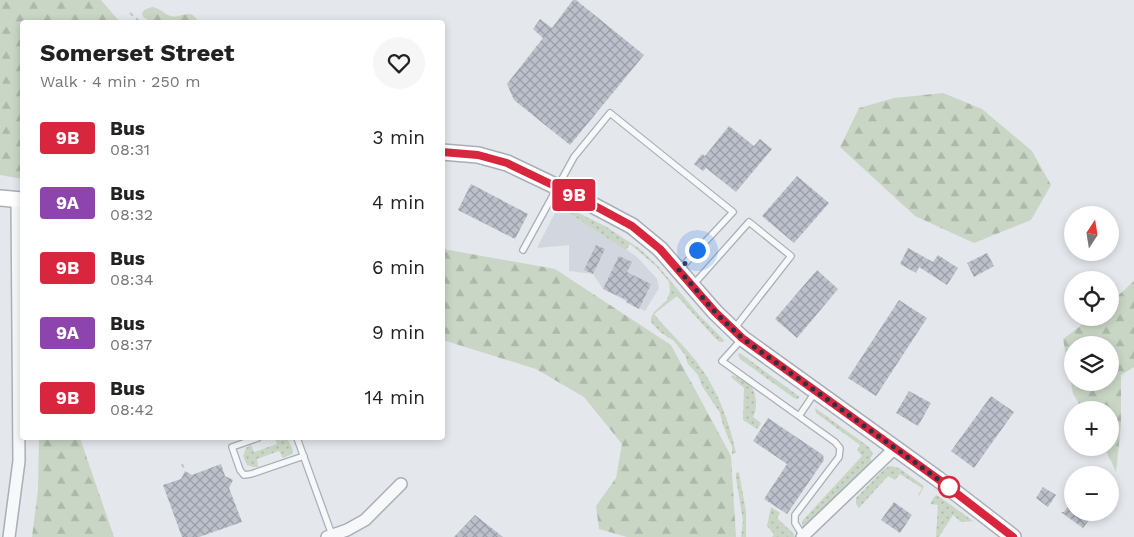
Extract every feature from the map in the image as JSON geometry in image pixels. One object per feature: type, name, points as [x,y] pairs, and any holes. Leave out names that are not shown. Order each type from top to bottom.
[{"type":"main road","points":[[445,152],[486,156],[515,166],[632,226],[660,249],[715,312],[738,334],[972,504],[1014,537]]},
{"type":"main road","points":[[0,198],[20,200]]},
{"type":"street","points":[[9,537],[19,461],[20,200]]},
{"type":"street","points":[[802,537],[895,448]]},
{"type":"street","points":[[329,536],[347,530],[365,520],[401,484]]},
{"type":"lane","points":[[523,250],[574,157],[610,113],[733,212],[679,270]]},
{"type":"lane","points":[[692,286],[750,222],[791,256],[722,360],[835,442],[840,451],[839,457],[795,515],[795,523],[802,537]]},
{"type":"lane","points":[[799,416],[816,391]]},
{"type":"lane","points":[[252,440],[232,446],[240,470],[244,475],[304,456]]},
{"type":"lane","points":[[298,440],[329,536]]},
{"type":"path","points":[[130,13],[138,20]]},
{"type":"path","points":[[182,464],[185,471]]},
{"type":"shaded area","points":[[557,209],[569,213],[637,257],[657,279],[659,288],[645,311],[603,289],[593,274],[569,271],[569,245],[537,248]]},
{"type":"green space","points":[[0,0],[101,0],[118,20],[20,20],[20,179],[0,175]]},
{"type":"green space","points":[[152,7],[157,8],[174,17],[189,14],[197,20],[148,20],[143,17],[144,10]]},
{"type":"green space","points":[[943,93],[982,109],[1032,151],[1051,185],[1031,220],[974,243],[915,216],[840,147],[859,108],[894,98]]},
{"type":"green space","points":[[560,204],[605,226],[640,249],[658,266],[699,315],[725,341],[720,342],[716,339],[677,296],[654,314],[691,355],[710,382],[726,417],[736,453],[732,454],[732,447],[720,413],[702,386],[698,375],[688,364],[685,355],[674,341],[660,332],[651,322],[654,312],[667,300],[670,291],[669,282],[657,267],[630,244],[626,250],[569,213],[557,209]]},
{"type":"green space","points":[[445,249],[555,269],[671,345],[731,456],[736,537],[627,537],[599,529],[596,506],[616,478],[622,444],[584,397],[536,369],[445,341]]},
{"type":"green space","points":[[1134,281],[1134,367],[1121,375],[1119,444],[1119,401],[1077,401],[1072,391],[1119,391],[1119,336],[1067,336],[1080,326],[1119,326],[1119,295]]},
{"type":"green space","points":[[740,353],[800,397],[794,398],[740,359],[738,355]]},
{"type":"green space","points":[[733,375],[749,384],[754,390],[756,406],[753,417],[761,423],[757,429],[743,420],[744,388],[731,377]]},
{"type":"green space","points":[[815,408],[869,447],[873,454],[870,459],[872,461],[804,529],[803,520],[862,456],[857,450],[860,445],[816,413]]},
{"type":"green space","points":[[39,440],[81,440],[114,537],[32,537],[38,490]]},
{"type":"green space","points":[[276,440],[288,440],[293,450],[292,454],[283,458],[279,451],[257,459],[258,467],[247,465],[243,456],[246,448],[251,445],[254,452],[277,444]]},
{"type":"green space","points":[[1109,456],[1118,456],[1117,466],[1113,466]]},
{"type":"green space","points":[[890,466],[899,468],[924,486],[919,496],[922,488],[900,474],[895,480],[888,476],[859,508],[856,504],[856,498],[884,469]]},
{"type":"green space","points":[[739,472],[746,512],[746,537],[741,537],[743,521],[736,478],[736,473]]},
{"type":"green space","points":[[937,495],[973,521],[961,522],[953,515],[939,537],[936,537],[938,505],[930,504]]},
{"type":"green space","points":[[771,507],[780,513],[777,518],[795,537],[772,537],[774,534],[767,526]]},
{"type":"building","points":[[573,0],[576,0],[644,55],[570,145],[514,100],[507,84],[543,38],[533,29],[540,19],[552,28]]},
{"type":"building","points":[[729,126],[754,146],[760,139],[772,149],[736,192],[706,168],[703,171],[694,164],[702,154],[705,156]]},
{"type":"building","points":[[797,176],[829,203],[794,243],[762,216]]},
{"type":"building","points":[[471,184],[528,214],[515,239],[458,210]]},
{"type":"building","points":[[596,245],[605,249],[593,274],[584,270]]},
{"type":"building","points":[[908,248],[933,262],[938,255],[958,268],[947,285],[919,267],[916,273],[900,264]]},
{"type":"building","points":[[987,253],[994,266],[974,277],[967,263]]},
{"type":"building","points":[[619,256],[632,262],[627,272],[651,284],[639,309],[626,302],[627,300],[603,289]]},
{"type":"building","points":[[817,270],[838,289],[797,338],[775,319]]},
{"type":"building","points":[[899,300],[927,318],[876,396],[848,378]]},
{"type":"building","points":[[909,391],[931,403],[918,426],[896,413]]},
{"type":"building","points":[[991,396],[1014,412],[974,468],[951,451]]},
{"type":"building","points":[[768,418],[823,455],[824,460],[787,514],[764,499],[787,464],[753,441]]},
{"type":"building","points":[[221,464],[225,476],[233,480],[229,488],[242,522],[199,537],[182,537],[163,485],[181,479],[185,471],[192,475]]},
{"type":"building","points":[[1043,487],[1056,495],[1048,507],[1036,498]]},
{"type":"building","points":[[894,502],[912,515],[900,533],[881,520]]},
{"type":"building","points":[[475,515],[503,537],[454,537]]},
{"type":"building","points":[[1073,521],[1088,521],[1083,528]]},
{"type":"bus line","name":"9B","points":[[445,152],[486,156],[507,163],[582,199],[632,226],[660,249],[715,312],[742,338],[979,509],[1013,537]]},
{"type":"route","points":[[697,250],[679,270],[727,325],[760,352],[949,487]]}]
